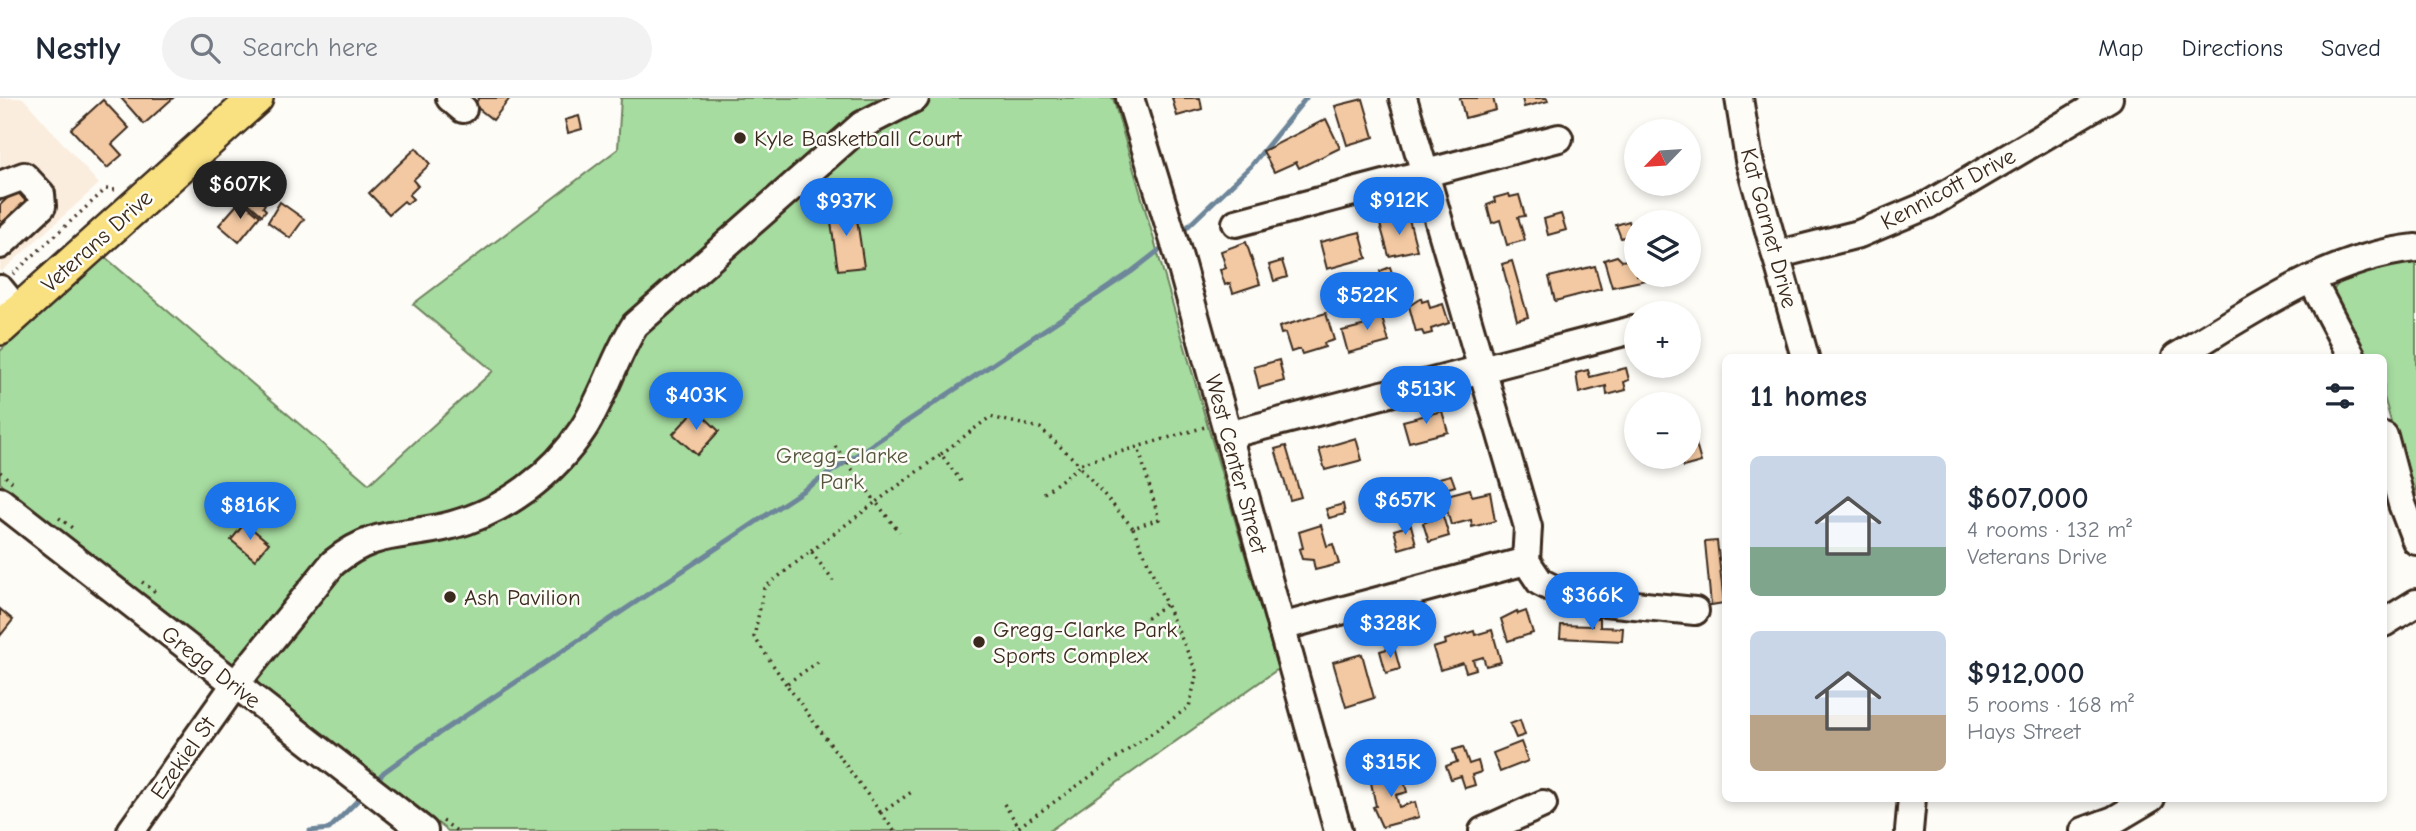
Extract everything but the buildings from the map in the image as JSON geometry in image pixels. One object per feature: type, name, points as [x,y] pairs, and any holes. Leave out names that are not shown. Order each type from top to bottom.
[{"type":"main road","name":"Veterans Drive","points":[[5,305],[256,98]]},
{"type":"street","name":"Ezekiel St","points":[[131,831],[234,686],[333,563],[352,548],[374,537],[451,525],[481,516],[544,476],[582,430],[619,350],[635,325],[862,125],[915,98]]},
{"type":"street","name":"West Center Street","points":[[1130,98],[1178,254],[1338,831]]},
{"type":"street","points":[[1403,98],[1528,527],[1527,561],[1540,582],[1574,599],[1695,611]]},
{"type":"street","name":"Kat Garnet Drive","points":[[1739,98],[1749,160],[1803,354]]},
{"type":"street","name":"Kennicott Drive","points":[[1776,255],[1859,234],[1928,205],[2109,98]]},
{"type":"street","points":[[1236,223],[1559,138]]},
{"type":"street","points":[[0,185],[24,176],[41,194],[41,206],[0,245]]},
{"type":"street","points":[[2181,354],[2311,279],[2348,262],[2387,251],[2416,248]]},
{"type":"street","points":[[2311,279],[2350,354]]},
{"type":"street","points":[[1226,428],[1624,332]]},
{"type":"street","points":[[2387,447],[2402,504],[2416,541]]},
{"type":"street","name":"Gregg Drive","points":[[0,501],[234,686],[424,831]]},
{"type":"street","points":[[1281,627],[1527,561]]},
{"type":"street","points":[[2387,621],[2416,603]]},
{"type":"street","points":[[1909,831],[1912,802]]},
{"type":"street","points":[[2084,831],[2114,820],[2144,802]]},
{"type":"street","points":[[1483,831],[1543,804]]},
{"type":"path","points":[[5,305],[13,274],[106,189],[117,191]]},
{"type":"path","points":[[894,831],[754,637],[764,588],[990,417],[1040,428],[1080,466],[1133,528],[1197,673],[1189,707],[1017,830],[1003,804]]},
{"type":"path","points":[[1044,493],[1080,466],[1138,447],[1226,428]]},
{"type":"path","points":[[835,446],[899,532]]},
{"type":"path","points":[[1133,528],[1159,519],[1138,447]]},
{"type":"path","points":[[941,454],[963,484]]},
{"type":"path","points":[[811,551],[833,581]]},
{"type":"path","points":[[1140,623],[1166,604]]},
{"type":"path","points":[[786,684],[818,662]]},
{"type":"path","points":[[881,813],[913,790]]},
{"type":"shaded area","points":[[0,98],[23,98],[99,184],[0,273]]},
{"type":"green space","name":"Gregg-Clarke Park","points":[[621,98],[1113,98],[1278,669],[1049,831],[448,831],[0,483],[0,351],[105,257],[369,484],[493,371],[413,304],[618,149]]},
{"type":"green space","points":[[2416,262],[2416,509],[2387,408],[2387,354],[2365,354],[2333,291],[2347,278],[2383,267]]},
{"type":"waterway","points":[[1180,234],[1251,166],[1306,98]]},
{"type":"waterway","points":[[374,783],[384,772],[420,746],[1131,272],[1167,244]]},
{"type":"waterway","points":[[310,831],[329,829],[365,793]]},
{"type":"place","name":"Kyle Basketball Court","points":[[740,138]]},
{"type":"place","name":"Ash Pavilion","points":[[450,597]]},
{"type":"place","name":"Gregg-Clarke Park Sports Complex","points":[[979,642]]}]
